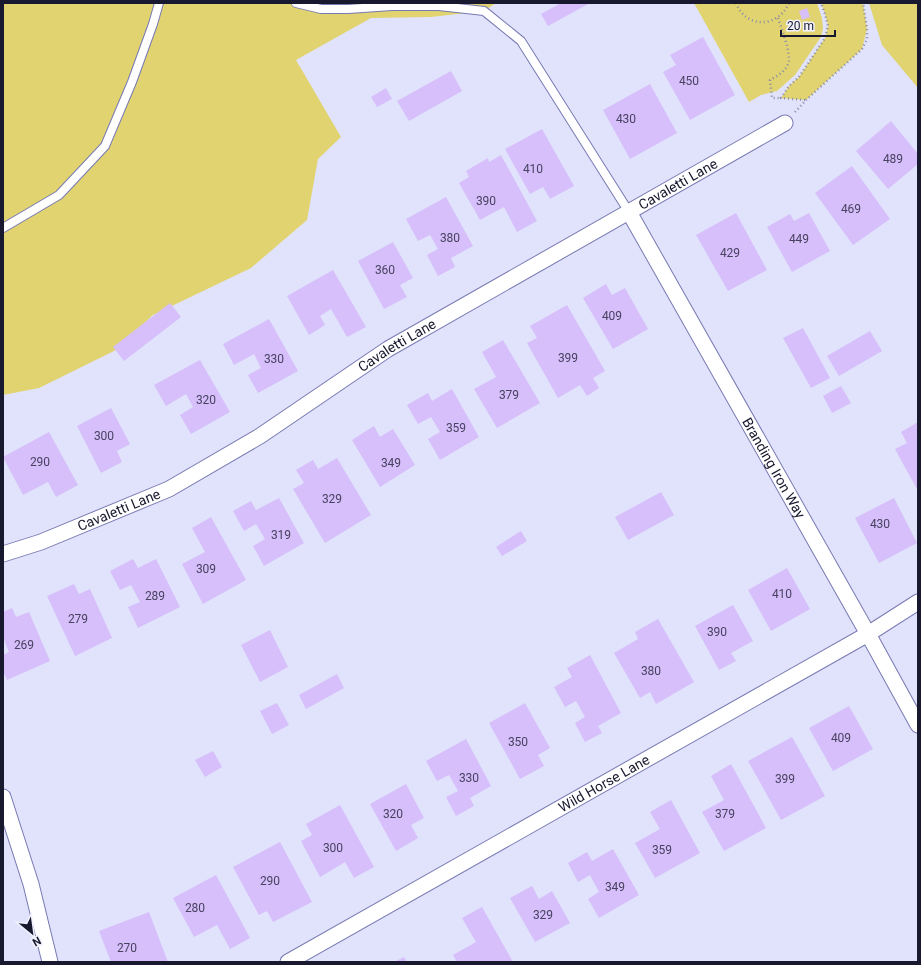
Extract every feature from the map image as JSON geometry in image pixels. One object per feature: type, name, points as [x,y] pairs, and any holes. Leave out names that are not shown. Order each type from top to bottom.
[{"type":"street","name":"Cavaletti Lane","points":[[3,554],[41,542],[169,489],[260,436],[388,349],[785,123]]},
{"type":"street","name":"Branding Iron Way","points":[[629,212],[918,724]]},
{"type":"street","name":"Wild Horse Lane","points":[[288,962],[868,634],[918,602]]},
{"type":"street","points":[[3,797],[31,884],[50,962]]},
{"type":"lane","points":[[3,228],[59,196],[105,146],[132,82],[159,3]]},
{"type":"lane","points":[[296,3],[321,9],[439,6],[484,11],[521,41],[629,212]]},
{"type":"path","points":[[736,3],[739,10],[754,21],[766,22],[778,18],[789,3]]},
{"type":"path","points":[[781,98],[789,86],[799,77],[825,38],[828,26],[821,3]]},
{"type":"path","points":[[785,123],[806,100],[862,49],[867,39],[863,3]]},
{"type":"path","points":[[778,18],[789,51],[789,63],[780,74],[770,80],[772,98],[806,100]]},
{"type":"shaded area","points":[[3,3],[496,3],[484,11],[431,17],[371,18],[296,60],[341,137],[318,159],[307,220],[251,268],[153,315],[114,351],[39,388],[3,395]]},
{"type":"shaded area","points":[[694,3],[817,3],[822,18],[823,28],[821,37],[795,75],[777,91],[761,95],[749,102]]},
{"type":"shaded area","points":[[821,3],[863,3],[867,29],[862,49],[806,100],[781,98],[789,86],[799,77],[825,38],[828,26]]},
{"type":"shaded area","points":[[869,3],[918,3],[918,88],[882,45]]},
{"type":"building","points":[[561,3],[590,3],[548,26],[541,14]]},
{"type":"building","points":[[807,8],[810,17],[802,20],[799,11]]},
{"type":"building","points":[[703,37],[735,95],[690,120],[663,72],[676,65],[670,55]]},
{"type":"building","points":[[451,71],[462,91],[409,121],[397,101]]},
{"type":"building","points":[[650,84],[677,133],[630,159],[603,110]]},
{"type":"building","points":[[386,88],[392,99],[377,107],[371,97]]},
{"type":"building","points":[[891,121],[918,154],[918,164],[888,189],[856,151]]},
{"type":"building","points":[[542,129],[574,186],[550,199],[543,187],[530,194],[505,149]]},
{"type":"building","points":[[501,155],[537,221],[517,232],[504,207],[480,220],[459,183],[469,177],[466,171],[488,158],[489,162]]},
{"type":"building","points":[[852,166],[890,219],[853,245],[815,193]]},
{"type":"building","points":[[446,197],[473,246],[451,258],[455,267],[438,276],[427,255],[438,249],[430,235],[418,241],[406,219]]},
{"type":"building","points":[[736,213],[767,270],[728,291],[696,235]]},
{"type":"building","points":[[809,213],[830,251],[792,272],[767,227],[790,214],[794,221]]},
{"type":"building","points":[[393,242],[413,278],[400,285],[407,297],[384,309],[358,261]]},
{"type":"building","points":[[333,270],[366,327],[347,337],[331,309],[320,316],[325,325],[309,335],[287,296]]},
{"type":"building","points":[[606,284],[612,295],[625,288],[648,329],[613,349],[583,298]]},
{"type":"building","points":[[170,303],[181,317],[124,361],[113,347]]},
{"type":"building","points":[[567,305],[605,371],[593,378],[599,388],[587,396],[580,385],[558,398],[527,343],[537,338],[530,326]]},
{"type":"building","points":[[269,319],[298,371],[258,393],[248,375],[261,368],[254,354],[234,365],[223,344]]},
{"type":"building","points":[[803,328],[830,378],[811,388],[783,338]]},
{"type":"building","points":[[870,331],[882,351],[839,376],[827,356]]},
{"type":"building","points":[[503,340],[540,403],[497,428],[474,389],[496,377],[482,352]]},
{"type":"building","points":[[200,360],[230,412],[191,434],[180,415],[193,407],[186,394],[166,406],[154,385]]},
{"type":"building","points":[[841,386],[851,403],[832,413],[823,396]]},
{"type":"building","points":[[452,389],[479,437],[440,460],[428,439],[440,432],[431,417],[418,424],[407,405],[428,393],[432,401]]},
{"type":"building","points":[[111,408],[130,444],[117,451],[122,462],[101,473],[77,426]]},
{"type":"building","points":[[918,422],[918,491],[895,449],[907,443],[901,432]]},
{"type":"building","points":[[374,426],[380,437],[393,429],[415,465],[380,487],[352,440]]},
{"type":"building","points":[[49,432],[78,485],[56,497],[48,482],[23,495],[3,457]]},
{"type":"building","points":[[337,458],[371,515],[325,543],[293,489],[304,483],[296,470],[313,460],[318,469]]},
{"type":"building","points":[[661,492],[674,515],[628,540],[615,517]]},
{"type":"building","points":[[279,498],[304,543],[264,566],[253,546],[265,539],[256,524],[244,531],[233,511],[251,501],[256,510]]},
{"type":"building","points":[[894,498],[917,543],[879,563],[855,518]]},
{"type":"building","points":[[211,517],[246,580],[203,604],[182,564],[205,552],[192,528]]},
{"type":"building","points":[[521,531],[527,541],[502,556],[496,547]]},
{"type":"building","points":[[133,559],[138,568],[156,559],[180,607],[138,628],[128,607],[140,602],[131,585],[120,590],[110,571]]},
{"type":"building","points":[[787,568],[810,609],[771,631],[748,590]]},
{"type":"building","points":[[74,584],[79,594],[90,589],[112,638],[75,656],[47,596]]},
{"type":"building","points":[[733,605],[753,641],[731,653],[736,661],[719,670],[695,626]]},
{"type":"building","points":[[12,608],[16,617],[29,612],[50,661],[7,680],[3,671],[3,655],[9,652],[3,637],[3,612]]},
{"type":"building","points":[[658,619],[694,682],[656,704],[650,692],[640,698],[614,653],[638,639],[635,632]]},
{"type":"building","points":[[270,630],[288,667],[260,682],[241,645]]},
{"type":"building","points":[[590,655],[621,713],[598,726],[602,733],[585,742],[575,723],[585,717],[576,701],[565,707],[554,687],[572,677],[567,668]]},
{"type":"building","points":[[337,674],[344,688],[306,709],[299,695]]},
{"type":"building","points":[[277,703],[289,725],[272,734],[260,711]]},
{"type":"building","points":[[525,703],[550,748],[538,755],[544,766],[520,779],[489,723]]},
{"type":"building","points":[[849,706],[873,749],[833,771],[809,728]]},
{"type":"building","points":[[792,737],[825,796],[781,820],[748,761]]},
{"type":"building","points":[[466,739],[491,786],[470,798],[474,806],[456,816],[446,797],[458,791],[449,775],[437,781],[426,761]]},
{"type":"building","points":[[213,751],[222,767],[205,777],[195,760]]},
{"type":"building","points":[[731,764],[766,828],[724,851],[702,812],[724,800],[711,776]]},
{"type":"building","points":[[406,784],[424,818],[411,825],[418,838],[396,851],[370,804]]},
{"type":"building","points":[[671,800],[700,853],[655,878],[635,843],[660,829],[650,812]]},
{"type":"building","points":[[340,805],[374,867],[354,878],[345,862],[320,877],[301,841],[312,835],[306,824]]},
{"type":"building","points":[[280,842],[312,902],[273,922],[267,911],[259,915],[233,867]]},
{"type":"building","points":[[613,849],[639,895],[599,918],[588,899],[599,892],[590,875],[578,882],[568,863],[587,852],[592,861]]},
{"type":"building","points":[[216,875],[250,938],[230,949],[217,925],[194,937],[173,898]]},
{"type":"building","points":[[532,886],[539,899],[552,891],[570,923],[535,942],[510,898]]},
{"type":"building","points":[[482,907],[513,962],[457,962],[453,955],[476,942],[462,918]]},
{"type":"building","points":[[149,912],[168,962],[111,962],[99,931]]},
{"type":"building","points":[[404,957],[407,962],[394,962]]}]
